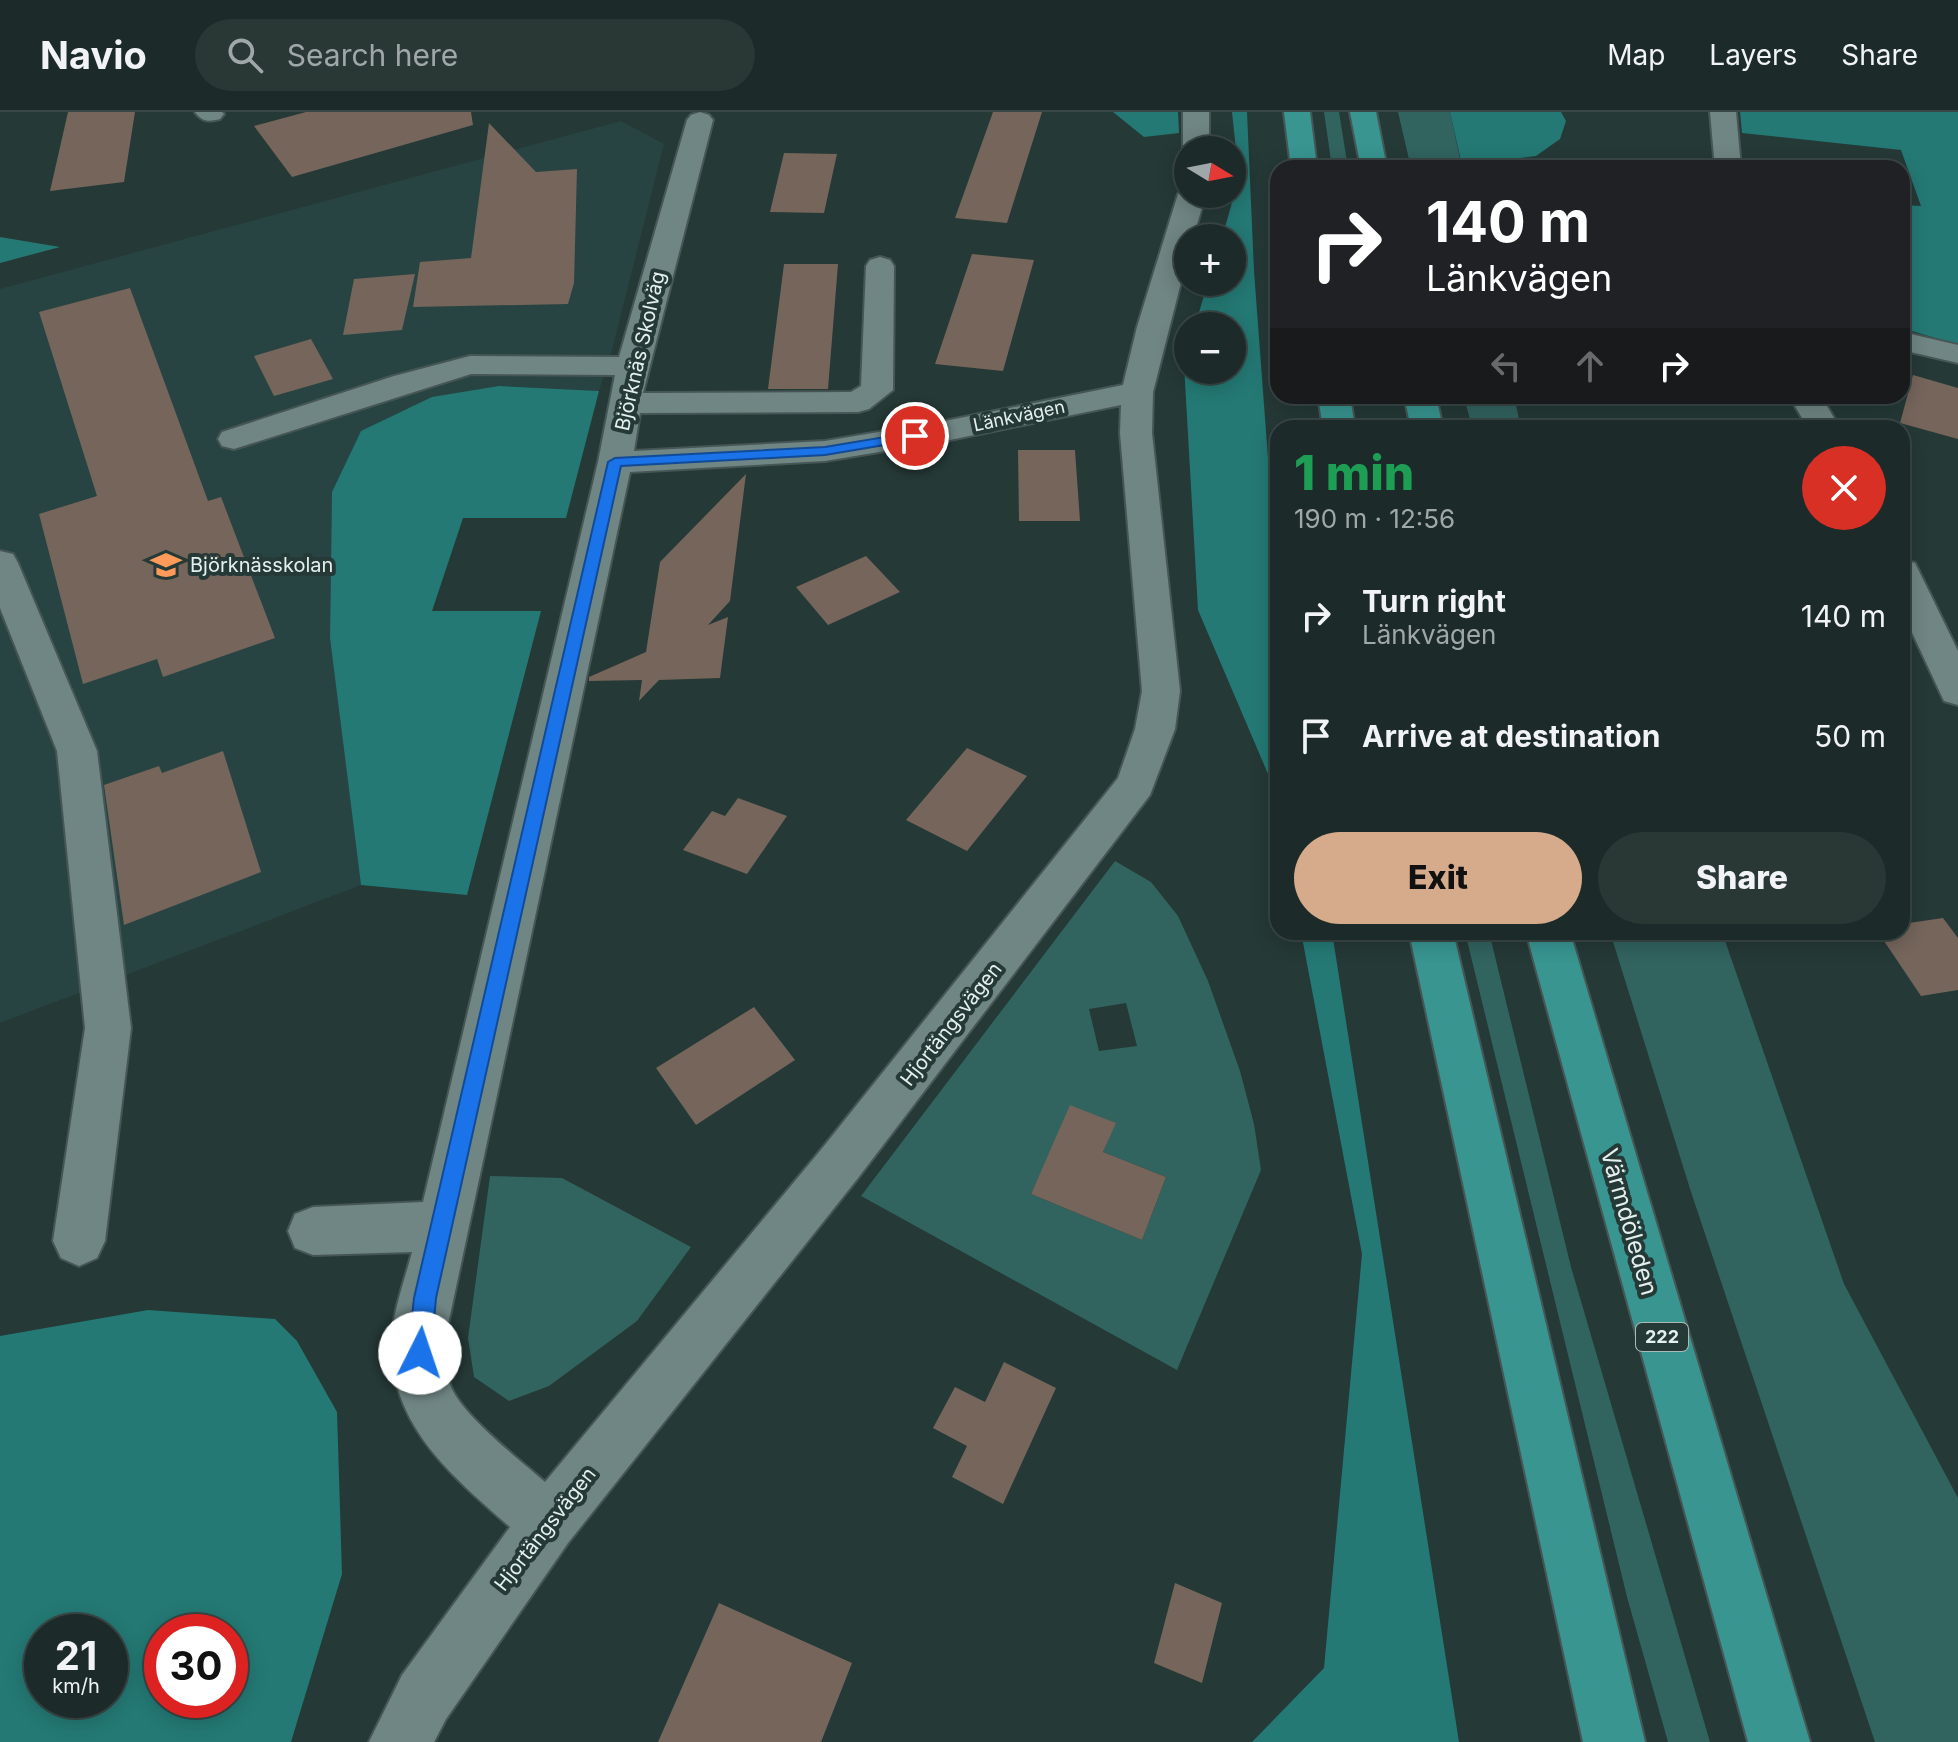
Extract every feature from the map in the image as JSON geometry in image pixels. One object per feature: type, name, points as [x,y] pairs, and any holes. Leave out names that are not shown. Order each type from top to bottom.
[{"type":"highway","points":[[1297,112],[1303,160]]},
{"type":"highway","points":[[1363,112],[1372,160]]},
{"type":"highway","points":[[1433,940],[1614,1742]]},
{"type":"highway","name":"Värmdöleden","points":[[1550,940],[1779,1742]]},
{"type":"street","points":[[1196,112],[1196,136]]},
{"type":"street","points":[[1723,112],[1727,160]]},
{"type":"street","name":"Björknäs Skolväg","points":[[548,1523],[449,1430],[429,1403],[420,1372],[419,1334],[615,462],[629,384],[700,120]]},
{"type":"street","name":"Hjortängsvägen","points":[[400,1742],[432,1685],[548,1523],[841,1162],[1117,813],[1136,784],[1148,755],[1161,691],[1136,433],[1137,392],[1152,327],[1188,208]]},
{"type":"street","points":[[234,439],[470,365],[629,384],[858,402],[877,390],[880,266]]},
{"type":"street","points":[[1910,343],[1958,354]]},
{"type":"street","name":"Länkvägen","points":[[615,462],[825,451],[945,431],[1137,392]]},
{"type":"street","points":[[0,563],[77,751],[108,1028],[79,1241]]},
{"type":"street","points":[[1910,589],[1958,691]]},
{"type":"street","points":[[313,1231],[443,1226]]},
{"type":"shaded area","points":[[1113,112],[1178,112],[1179,133],[1144,137]]},
{"type":"shaded area","points":[[1232,112],[1247,112],[1254,271],[1270,485],[1270,779],[1198,610],[1185,384],[1246,384],[1246,312],[1199,312],[1204,296],[1246,296],[1246,224],[1226,224],[1230,208],[1246,208],[1246,136],[1235,136]]},
{"type":"shaded area","points":[[1324,112],[1339,112],[1347,160],[1331,160]]},
{"type":"shaded area","points":[[1398,112],[1450,112],[1460,160],[1409,160]]},
{"type":"shaded area","points":[[1450,112],[1561,112],[1566,121],[1560,139],[1536,156],[1461,160]]},
{"type":"shaded area","points":[[1740,112],[1958,112],[1958,345],[1910,330],[1910,205],[1921,206],[1910,175],[1910,160],[1905,160],[1901,150],[1742,133]]},
{"type":"shaded area","name":"Björknässkolan","points":[[621,121],[664,144],[599,391],[499,386],[361,431],[332,492],[330,638],[361,885],[0,1023],[0,289]]},
{"type":"shaded area","points":[[0,237],[60,247],[0,263]]},
{"type":"shaded area","points":[[499,386],[599,391],[566,518],[463,518],[432,611],[541,611],[467,895],[361,885],[330,638],[332,492],[361,431],[432,397]]},
{"type":"shaded area","points":[[1466,404],[1516,404],[1519,420],[1470,420]]},
{"type":"shaded area","points":[[1115,861],[1151,882],[1178,916],[1208,981],[1240,1071],[1254,1124],[1261,1170],[1177,1370],[861,1196]],"holes":[[[1126,1003],[1137,1046],[1099,1051],[1089,1009]],[[1071,1106],[1115,1123],[1103,1152],[1166,1177],[1142,1240],[1031,1194]]]},
{"type":"shaded area","points":[[1303,940],[1333,940],[1459,1742],[1252,1742],[1324,1668],[1362,1254]]},
{"type":"shaded area","points":[[1467,940],[1491,940],[1571,1267],[1710,1742],[1668,1742],[1627,1597]]},
{"type":"shaded area","points":[[1612,940],[1725,940],[1844,1284],[1958,1498],[1958,1742],[1875,1742],[1691,1192]]},
{"type":"shaded area","points":[[490,1176],[562,1178],[691,1247],[637,1321],[549,1386],[509,1401],[474,1377],[468,1338]]},
{"type":"shaded area","points":[[148,1310],[275,1319],[297,1341],[337,1412],[342,1574],[291,1742],[0,1742],[0,1336]]},
{"type":"building","points":[[68,112],[135,112],[124,182],[50,191]]},
{"type":"building","points":[[306,112],[471,112],[473,125],[292,177],[254,126]]},
{"type":"building","points":[[993,112],[1042,112],[1007,223],[955,218]]},
{"type":"building","points":[[489,123],[536,172],[577,169],[574,283],[568,304],[413,307],[420,262],[471,258]]},
{"type":"building","points":[[784,153],[837,154],[824,213],[770,212]]},
{"type":"building","points":[[972,254],[1034,260],[1003,371],[935,364]]},
{"type":"building","points":[[784,264],[838,264],[828,389],[768,389]]},
{"type":"building","points":[[415,274],[402,330],[343,335],[354,279]]},
{"type":"building","points":[[130,288],[208,501],[221,497],[275,638],[163,677],[157,659],[83,684],[39,514],[97,496],[39,312]]},
{"type":"building","points":[[311,339],[333,379],[274,396],[254,356]]},
{"type":"building","points":[[1913,375],[1958,388],[1958,439],[1910,426],[1910,420],[1901,420],[1905,404],[1910,404]]},
{"type":"building","points":[[1018,450],[1075,450],[1080,521],[1019,521]]},
{"type":"building","points":[[746,474],[730,601],[708,625],[728,617],[720,678],[659,680],[639,701],[642,680],[589,681],[589,677],[646,652],[660,562]]},
{"type":"building","points":[[866,556],[900,592],[828,625],[796,587]]},
{"type":"building","points":[[967,748],[1027,776],[967,851],[906,820]]},
{"type":"building","points":[[223,751],[261,872],[124,925],[104,785],[159,766],[162,773]]},
{"type":"building","points":[[738,798],[787,816],[747,874],[683,850],[712,811],[725,816]]},
{"type":"building","points":[[1943,918],[1958,938],[1958,990],[1921,996],[1883,940],[1910,940],[1910,923]]},
{"type":"building","points":[[754,1007],[795,1060],[696,1125],[656,1068]]},
{"type":"building","points":[[1070,1105],[1116,1123],[1103,1152],[1166,1177],[1142,1240],[1031,1194]]},
{"type":"building","points":[[1004,1362],[1056,1388],[1003,1504],[952,1477],[967,1446],[933,1428],[955,1387],[985,1402]]},
{"type":"building","points":[[1175,1583],[1222,1603],[1202,1683],[1154,1663]]},
{"type":"building","points":[[719,1603],[852,1663],[821,1742],[658,1742]]},
{"type":"place","name":"Björknässkolan","points":[[166,565]]},
{"type":"route","points":[[420,1353],[419,1334],[425,1298],[615,462],[825,451],[915,436]]}]
